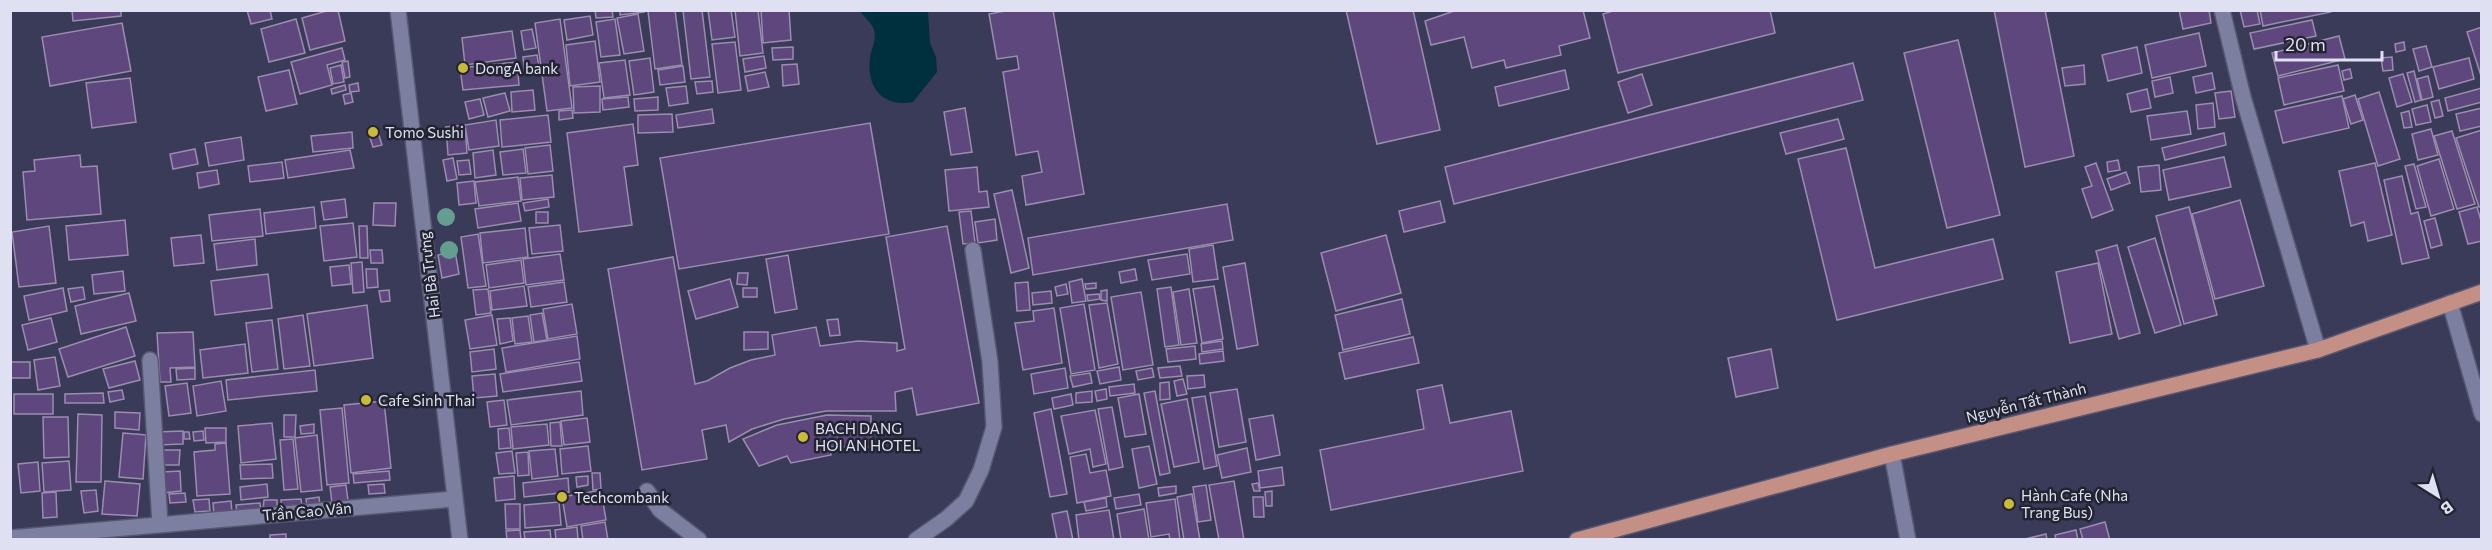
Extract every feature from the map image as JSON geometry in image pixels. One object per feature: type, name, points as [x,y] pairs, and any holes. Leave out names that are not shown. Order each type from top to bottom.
[{"type":"main road","name":"Nguyễn Tất Thành","points":[[1577,540],[1892,454],[2318,350],[2481,291]]},
{"type":"street","points":[[2222,10],[2242,97],[2318,350]]},
{"type":"street","name":"Hai Bà Trưng","points":[[400,11],[460,540]]},
{"type":"street","points":[[916,540],[946,519],[966,501],[981,470],[994,427],[990,362],[973,250]]},
{"type":"street","points":[[2450,303],[2481,414]]},
{"type":"street","points":[[150,360],[160,524]]},
{"type":"street","points":[[1892,454],[1908,540]]},
{"type":"street","points":[[647,491],[660,510],[699,540]]},
{"type":"street","name":"Trần Cao Vân","points":[[10,538],[114,535],[160,524],[454,499]]},
{"type":"water","points":[[860,11],[928,11],[930,43],[936,57],[937,72],[913,102],[893,102],[879,93],[874,86],[869,68],[875,34],[872,25]]},
{"type":"building","points":[[72,10],[121,10],[121,16],[73,21]]},
{"type":"building","points":[[247,10],[270,10],[272,19],[251,24]]},
{"type":"building","points":[[338,10],[345,41],[310,50],[302,18]]},
{"type":"building","points":[[595,10],[612,10],[613,17],[596,18]]},
{"type":"building","points":[[620,10],[644,10],[644,12],[620,15]]},
{"type":"building","points":[[675,10],[682,65],[655,69],[648,11]]},
{"type":"building","points":[[683,10],[702,10],[710,77],[691,79]]},
{"type":"building","points":[[708,10],[731,10],[735,37],[712,40]]},
{"type":"building","points":[[735,10],[758,10],[763,53],[740,56]]},
{"type":"building","points":[[761,10],[789,10],[791,40],[763,43]]},
{"type":"building","points":[[1010,10],[1053,10],[1084,194],[1026,205],[1022,176],[1042,172],[1038,151],[1016,155],[1003,72],[1019,69],[1017,56],[997,59],[989,14]]},
{"type":"building","points":[[1346,10],[1413,10],[1440,130],[1377,144]]},
{"type":"building","points":[[1457,10],[1583,10],[1590,38],[1559,46],[1561,55],[1506,68],[1504,60],[1472,68],[1464,37],[1431,45],[1425,21]]},
{"type":"building","points":[[1616,10],[1770,10],[1775,33],[1618,73],[1603,14]]},
{"type":"building","points":[[1994,10],[2045,10],[2074,156],[2025,167]]},
{"type":"building","points":[[2179,10],[2209,10],[2211,23],[2183,29]]},
{"type":"building","points":[[2240,10],[2257,10],[2260,24],[2244,27]]},
{"type":"building","points":[[2260,10],[2331,10],[2331,12],[2263,26]]},
{"type":"building","points":[[638,14],[644,51],[624,54],[617,18]]},
{"type":"building","points":[[590,16],[593,35],[567,40],[564,20]]},
{"type":"building","points":[[296,19],[305,53],[269,62],[261,29]]},
{"type":"building","points":[[560,19],[572,108],[547,111],[535,23]]},
{"type":"building","points":[[615,19],[620,55],[601,57],[596,22]]},
{"type":"building","points":[[2312,20],[2316,36],[2254,49],[2250,33]]},
{"type":"building","points":[[122,23],[131,71],[50,86],[42,37]]},
{"type":"building","points":[[2482,27],[2482,79],[2467,32]]},
{"type":"building","points":[[532,29],[536,48],[524,50],[521,31]]},
{"type":"building","points":[[512,31],[516,58],[465,65],[462,38]]},
{"type":"building","points":[[2199,33],[2206,66],[2152,78],[2145,45]]},
{"type":"building","points":[[2339,36],[2345,59],[2278,76],[2272,53]]},
{"type":"building","points":[[1958,40],[2000,215],[1947,228],[1904,53]]},
{"type":"building","points":[[595,41],[600,82],[570,86],[566,45]]},
{"type":"building","points":[[735,42],[741,90],[718,93],[712,44]]},
{"type":"building","points":[[2404,42],[2405,50],[2396,52],[2395,44]]},
{"type":"building","points":[[2426,46],[2432,67],[2419,71],[2413,49]]},
{"type":"building","points":[[793,47],[793,59],[773,60],[772,48]]},
{"type":"building","points":[[2137,47],[2142,73],[2108,81],[2102,55]]},
{"type":"building","points":[[342,48],[345,60],[327,65],[332,85],[300,94],[291,62]]},
{"type":"building","points":[[537,55],[540,73],[525,75],[523,57]]},
{"type":"building","points":[[764,56],[766,68],[745,72],[743,59]]},
{"type":"building","points":[[2392,57],[2393,70],[2383,71],[2381,58]]},
{"type":"building","points":[[650,58],[654,92],[634,95],[629,61]]},
{"type":"building","points":[[2469,58],[2474,79],[2439,89],[2433,67]]},
{"type":"building","points":[[625,60],[630,95],[604,98],[599,63]]},
{"type":"building","points":[[348,61],[350,77],[345,78],[342,62]]},
{"type":"building","points":[[517,62],[519,85],[463,90],[460,68]]},
{"type":"building","points":[[1853,63],[1863,100],[1454,204],[1445,167]]},
{"type":"building","points":[[797,64],[799,84],[783,86],[782,65]]},
{"type":"building","points":[[341,65],[344,82],[333,84],[330,68]]},
{"type":"building","points":[[2084,65],[2085,84],[2065,86],[2062,68]]},
{"type":"building","points":[[2338,65],[2344,91],[2284,105],[2278,78]]},
{"type":"building","points":[[683,66],[685,82],[660,85],[658,70]]},
{"type":"building","points":[[2350,69],[2352,78],[2344,80],[2342,71]]},
{"type":"building","points":[[289,70],[297,104],[266,111],[258,77]]},
{"type":"building","points":[[1565,70],[1569,89],[1499,106],[1495,87]]},
{"type":"building","points":[[2414,71],[2421,100],[2415,102],[2407,73]]},
{"type":"building","points":[[765,72],[769,87],[748,91],[745,76]]},
{"type":"building","points":[[2212,73],[2215,89],[2196,93],[2193,77]]},
{"type":"building","points":[[1642,74],[1652,105],[1628,113],[1618,82]]},
{"type":"building","points":[[2403,74],[2412,102],[2397,107],[2389,78]]},
{"type":"building","points":[[2428,76],[2433,97],[2422,100],[2417,79]]},
{"type":"building","points":[[2170,77],[2173,93],[2155,97],[2152,81]]},
{"type":"building","points":[[130,78],[136,122],[92,128],[86,83]]},
{"type":"building","points":[[712,81],[713,92],[697,94],[695,82]]},
{"type":"building","points":[[358,83],[359,91],[350,92],[349,85]]},
{"type":"building","points":[[345,85],[346,90],[332,94],[331,89]]},
{"type":"building","points":[[600,86],[600,112],[574,113],[573,87]]},
{"type":"building","points":[[686,86],[688,103],[669,106],[666,88]]},
{"type":"building","points":[[2482,88],[2482,102],[2448,111],[2445,98]]},
{"type":"building","points":[[2147,89],[2151,108],[2131,112],[2127,94]]},
{"type":"building","points":[[533,90],[535,110],[512,112],[511,92]]},
{"type":"building","points":[[2231,91],[2235,117],[2219,119],[2215,93]]},
{"type":"building","points":[[2379,92],[2400,159],[2378,166],[2358,99]]},
{"type":"building","points":[[351,93],[353,102],[345,104],[343,95]]},
{"type":"building","points":[[505,93],[510,111],[488,117],[483,98]]},
{"type":"building","points":[[2355,95],[2363,120],[2351,124],[2343,99]]},
{"type":"building","points":[[2342,96],[2349,128],[2283,143],[2275,111]]},
{"type":"building","points":[[628,97],[629,107],[603,110],[602,99]]},
{"type":"building","points":[[658,97],[658,110],[635,111],[634,99]]},
{"type":"building","points":[[480,99],[484,115],[469,119],[465,102]]},
{"type":"building","points":[[2439,100],[2443,116],[2435,118],[2431,102]]},
{"type":"building","points":[[2213,103],[2215,127],[2198,129],[2196,105]]},
{"type":"building","points":[[2427,105],[2431,122],[2416,125],[2412,109]]},
{"type":"building","points":[[965,108],[972,152],[951,155],[944,112]]},
{"type":"building","points":[[2482,108],[2482,126],[2460,131],[2456,114]]},
{"type":"building","points":[[712,109],[714,123],[678,128],[676,115]]},
{"type":"building","points":[[572,110],[573,118],[559,120],[559,111]]},
{"type":"building","points":[[2187,111],[2191,134],[2151,140],[2147,116]]},
{"type":"building","points":[[2409,111],[2412,127],[2404,128],[2401,113]]},
{"type":"building","points":[[672,114],[673,132],[638,133],[638,115]]},
{"type":"building","points":[[548,115],[551,142],[502,147],[500,120]]},
{"type":"building","points":[[1838,119],[1844,139],[1786,154],[1780,133]]},
{"type":"building","points":[[496,120],[499,146],[469,150],[465,125]]},
{"type":"building","points":[[870,123],[889,234],[679,269],[660,158]]},
{"type":"building","points":[[633,124],[638,165],[624,167],[632,225],[579,232],[567,133]]},
{"type":"building","points":[[465,125],[467,153],[448,155],[446,127]]},
{"type":"building","points":[[377,129],[382,145],[373,147],[368,132]]},
{"type":"building","points":[[2431,129],[2438,155],[2418,160],[2412,134]]},
{"type":"building","points":[[2482,130],[2482,206],[2479,207],[2456,138]]},
{"type":"building","points":[[2452,131],[2475,204],[2457,209],[2434,136]]},
{"type":"building","points":[[352,132],[353,148],[313,152],[311,136]]},
{"type":"building","points":[[2224,133],[2226,145],[2165,160],[2162,148]]},
{"type":"building","points":[[241,137],[244,160],[209,166],[205,143]]},
{"type":"building","points":[[550,145],[553,171],[528,174],[525,148]]},
{"type":"building","points":[[1846,148],[1875,268],[1993,239],[2003,279],[1837,320],[1798,159]]},
{"type":"building","points":[[195,149],[198,164],[173,169],[170,154]]},
{"type":"building","points":[[523,149],[526,173],[503,175],[500,152]]},
{"type":"building","points":[[350,150],[354,168],[288,178],[285,160]]},
{"type":"building","points":[[493,150],[496,175],[475,178],[473,153]]},
{"type":"building","points":[[80,155],[81,167],[97,166],[101,214],[27,220],[23,172],[35,171],[34,160]]},
{"type":"building","points":[[2224,157],[2231,187],[2169,200],[2163,170]]},
{"type":"building","points":[[453,158],[457,179],[447,181],[443,160]]},
{"type":"building","points":[[2439,159],[2454,209],[2431,216],[2417,166]]},
{"type":"building","points":[[469,160],[471,174],[459,175],[457,161]]},
{"type":"building","points":[[2118,160],[2120,170],[2108,172],[2107,162]]},
{"type":"building","points":[[282,162],[284,178],[250,182],[248,166]]},
{"type":"building","points":[[2096,163],[2113,210],[2092,218],[2082,189],[2092,186],[2085,167]]},
{"type":"building","points":[[2375,163],[2392,235],[2368,241],[2364,222],[2351,226],[2339,171]]},
{"type":"building","points":[[2414,164],[2426,207],[2416,209],[2405,166]]},
{"type":"building","points":[[2159,165],[2161,190],[2141,192],[2138,167]]},
{"type":"building","points":[[977,167],[979,192],[987,191],[989,207],[949,211],[945,170]]},
{"type":"building","points":[[217,170],[219,184],[199,188],[197,173]]},
{"type":"building","points":[[2126,172],[2130,183],[2111,190],[2107,179]]},
{"type":"building","points":[[552,175],[554,197],[522,200],[520,178]]},
{"type":"building","points":[[2402,176],[2411,214],[2418,212],[2429,258],[2402,264],[2384,180]]},
{"type":"building","points":[[518,177],[521,201],[479,206],[475,182]]},
{"type":"building","points":[[474,181],[476,203],[459,205],[457,183]]},
{"type":"building","points":[[1012,190],[1029,268],[1011,273],[994,194]]},
{"type":"building","points":[[345,199],[347,217],[324,220],[321,202]]},
{"type":"building","points":[[548,199],[549,207],[525,211],[523,203]]},
{"type":"building","points":[[2240,200],[2264,286],[2215,299],[2192,214]]},
{"type":"building","points":[[1440,201],[1445,222],[1404,232],[1399,211]]},
{"type":"building","points":[[374,203],[396,203],[395,226],[373,225]]},
{"type":"building","points":[[518,203],[521,221],[478,228],[475,209]]},
{"type":"building","points":[[1227,204],[1233,240],[1033,275],[1028,238]]},
{"type":"building","points":[[314,207],[316,228],[266,234],[264,213]]},
{"type":"building","points":[[2189,207],[2217,315],[2184,324],[2156,216]]},
{"type":"building","points":[[2477,207],[2482,224],[2482,241],[2468,244],[2459,212]]},
{"type":"building","points":[[260,209],[263,236],[212,241],[209,215]]},
{"type":"building","points":[[971,211],[975,243],[963,244],[959,212]]},
{"type":"building","points":[[536,212],[548,212],[548,223],[536,223]]},
{"type":"building","points":[[2435,218],[2442,245],[2431,248],[2424,221]]},
{"type":"building","points":[[995,219],[997,240],[978,243],[975,222]]},
{"type":"building","points":[[125,220],[128,255],[69,260],[66,226]]},
{"type":"building","points":[[353,223],[357,257],[324,261],[320,226]]},
{"type":"building","points":[[560,225],[563,251],[532,254],[529,228]]},
{"type":"building","points":[[49,226],[56,283],[19,287],[12,232]]},
{"type":"building","points":[[359,226],[367,226],[368,258],[360,258]]},
{"type":"building","points":[[947,226],[979,403],[917,415],[912,388],[895,392],[896,411],[826,411],[784,419],[752,429],[729,442],[726,425],[702,430],[707,459],[642,470],[608,269],[673,257],[695,384],[707,381],[730,368],[751,360],[775,355],[772,335],[816,327],[820,346],[858,341],[897,343],[897,351],[905,349],[886,237]]},
{"type":"building","points":[[525,228],[528,257],[483,263],[480,233]]},
{"type":"building","points":[[478,234],[486,286],[468,288],[461,237]]},
{"type":"building","points":[[201,235],[204,263],[174,266],[171,238]]},
{"type":"building","points":[[1386,235],[1401,293],[1336,311],[1321,253]]},
{"type":"building","points":[[2155,238],[2181,325],[2155,333],[2128,247]]},
{"type":"building","points":[[255,239],[257,265],[217,270],[214,244]]},
{"type":"building","points":[[1213,245],[1218,279],[1193,282],[1189,249]]},
{"type":"building","points":[[2117,245],[2140,333],[2119,339],[2096,251]]},
{"type":"building","points":[[370,250],[382,250],[383,263],[371,263]]},
{"type":"building","points":[[455,251],[459,274],[442,278],[438,255]]},
{"type":"building","points":[[560,254],[564,280],[526,285],[523,259]]},
{"type":"building","points":[[1187,254],[1190,274],[1152,280],[1148,260]]},
{"type":"building","points":[[788,255],[797,309],[775,313],[766,259]]},
{"type":"building","points":[[521,260],[524,283],[489,288],[486,265]]},
{"type":"building","points":[[362,262],[364,292],[353,293],[351,263]]},
{"type":"building","points":[[1245,263],[1258,345],[1237,349],[1223,267]]},
{"type":"building","points":[[2098,263],[2112,334],[2070,343],[2056,272]]},
{"type":"building","points":[[349,265],[351,284],[332,286],[330,267]]},
{"type":"building","points":[[366,269],[377,269],[378,287],[367,288]]},
{"type":"building","points":[[1135,269],[1137,280],[1121,283],[1119,272]]},
{"type":"building","points":[[123,271],[125,291],[94,294],[92,275]]},
{"type":"building","points":[[738,273],[748,273],[747,285],[737,284]]},
{"type":"building","points":[[268,274],[272,308],[215,315],[211,281]]},
{"type":"building","points":[[730,279],[738,307],[696,319],[688,291]]},
{"type":"building","points":[[1082,279],[1086,301],[1072,303],[1069,282]]},
{"type":"building","points":[[564,282],[567,302],[531,307],[528,287]]},
{"type":"building","points":[[1028,282],[1030,310],[1017,311],[1015,283]]},
{"type":"building","points":[[1096,283],[1096,288],[1086,289],[1085,284]]},
{"type":"building","points":[[1066,284],[1068,294],[1057,296],[1055,287]]},
{"type":"building","points":[[524,286],[527,306],[492,310],[490,291]]},
{"type":"building","points":[[1214,286],[1223,339],[1202,343],[1193,289]]},
{"type":"building","points":[[83,287],[85,299],[71,302],[68,289]]},
{"type":"building","points":[[1171,287],[1179,345],[1165,347],[1157,289]]},
{"type":"building","points":[[63,288],[67,311],[29,320],[24,296]]},
{"type":"building","points":[[743,288],[757,288],[757,297],[743,297]]},
{"type":"building","points":[[488,289],[491,313],[476,315],[473,290]]},
{"type":"building","points":[[1189,289],[1197,343],[1181,345],[1173,292]]},
{"type":"building","points":[[389,290],[390,301],[381,302],[379,291]]},
{"type":"building","points":[[1107,290],[1107,301],[1101,300],[1101,291]]},
{"type":"building","points":[[1051,291],[1052,303],[1033,305],[1032,293]]},
{"type":"building","points":[[1141,292],[1153,365],[1123,370],[1111,297]]},
{"type":"building","points":[[129,293],[136,321],[81,334],[75,306]]},
{"type":"building","points":[[1099,294],[1100,299],[1088,301],[1087,295]]},
{"type":"building","points":[[1402,299],[1410,334],[1343,350],[1335,315]]},
{"type":"building","points":[[1107,303],[1118,364],[1099,368],[1089,305]]},
{"type":"building","points":[[572,304],[577,334],[548,339],[543,309]]},
{"type":"building","points":[[1084,304],[1095,370],[1071,374],[1060,308]]},
{"type":"building","points":[[367,305],[373,358],[314,366],[307,314]]},
{"type":"building","points":[[1054,308],[1062,363],[1023,370],[1015,323],[1034,321],[1033,311]]},
{"type":"building","points":[[542,313],[547,340],[534,342],[530,315]]},
{"type":"building","points":[[303,315],[310,366],[284,369],[278,319]]},
{"type":"building","points":[[492,315],[497,345],[470,349],[465,320]]},
{"type":"building","points":[[528,316],[532,342],[515,344],[512,318]]},
{"type":"building","points":[[51,318],[57,342],[28,350],[22,325]]},
{"type":"building","points":[[510,318],[513,341],[500,344],[497,319]]},
{"type":"building","points":[[838,319],[840,335],[830,336],[827,320]]},
{"type":"building","points":[[272,320],[278,369],[252,372],[246,323]]},
{"type":"building","points":[[126,327],[135,356],[68,377],[59,349]]},
{"type":"building","points":[[193,332],[195,367],[170,368],[171,382],[160,382],[157,333]]},
{"type":"building","points":[[744,332],[768,332],[768,349],[744,350]]},
{"type":"building","points":[[577,336],[580,359],[506,372],[502,348]]},
{"type":"building","points":[[1413,337],[1419,363],[1345,379],[1339,353]]},
{"type":"building","points":[[1222,341],[1223,349],[1202,352],[1201,344]]},
{"type":"building","points":[[245,344],[248,373],[203,378],[200,350]]},
{"type":"building","points":[[1195,346],[1196,359],[1168,362],[1166,349]]},
{"type":"building","points":[[494,349],[496,369],[472,372],[470,352]]},
{"type":"building","points":[[1771,349],[1778,388],[1736,397],[1728,358]]},
{"type":"building","points":[[1223,351],[1224,361],[1200,364],[1199,354]]},
{"type":"building","points":[[55,357],[60,386],[38,390],[34,360]]},
{"type":"building","points":[[135,361],[140,380],[109,388],[103,369]]},
{"type":"building","points":[[10,362],[30,362],[30,378],[10,378]]},
{"type":"building","points":[[579,362],[582,381],[503,392],[500,374]]},
{"type":"building","points":[[1180,366],[1182,376],[1160,378],[1158,368]]},
{"type":"building","points":[[1119,367],[1121,380],[1100,384],[1097,371]]},
{"type":"building","points":[[195,368],[195,379],[177,380],[176,369]]},
{"type":"building","points":[[1065,368],[1068,388],[1034,394],[1031,374]]},
{"type":"building","points":[[1152,368],[1154,377],[1138,380],[1136,371]]},
{"type":"building","points":[[315,370],[317,391],[228,400],[226,380]]},
{"type":"building","points":[[1090,373],[1092,383],[1073,387],[1070,376]]},
{"type":"building","points":[[495,374],[497,396],[474,398],[472,376]]},
{"type":"building","points":[[1204,375],[1205,387],[1188,389],[1187,376]]},
{"type":"building","points":[[1183,379],[1187,394],[1177,396],[1174,381]]},
{"type":"building","points":[[221,381],[226,411],[197,416],[193,386]]},
{"type":"building","points":[[1169,382],[1170,399],[1160,400],[1160,383]]},
{"type":"building","points":[[187,383],[191,413],[169,416],[165,386]]},
{"type":"building","points":[[1134,384],[1135,393],[1110,396],[1109,387]]},
{"type":"building","points":[[1442,385],[1450,423],[1511,411],[1523,471],[1331,510],[1320,450],[1424,429],[1417,390]]},
{"type":"building","points":[[1106,389],[1107,399],[1097,401],[1095,391]]},
{"type":"building","points":[[1237,389],[1246,442],[1219,447],[1210,393]]},
{"type":"building","points":[[122,390],[124,399],[110,402],[108,392]]},
{"type":"building","points":[[581,391],[583,415],[511,425],[507,400]]},
{"type":"building","points":[[1092,391],[1092,402],[1076,403],[1076,393]]},
{"type":"building","points":[[1155,391],[1170,473],[1160,475],[1144,393]]},
{"type":"building","points":[[103,393],[104,403],[65,403],[65,394]]},
{"type":"building","points":[[14,394],[53,394],[53,414],[14,414]]},
{"type":"building","points":[[1071,394],[1073,405],[1054,409],[1052,398]]},
{"type":"building","points":[[1139,394],[1146,434],[1125,437],[1118,398]]},
{"type":"building","points":[[1205,396],[1217,466],[1204,469],[1192,398]]},
{"type":"building","points":[[1187,399],[1199,462],[1174,467],[1161,404]]},
{"type":"building","points":[[504,400],[507,425],[490,427],[487,402]]},
{"type":"building","points":[[384,401],[391,468],[351,473],[344,405]]},
{"type":"building","points":[[1112,407],[1123,467],[1109,470],[1098,409]]},
{"type":"building","points":[[342,408],[349,483],[327,485],[320,410]]},
{"type":"building","points":[[1051,409],[1067,494],[1050,497],[1034,413]]},
{"type":"building","points":[[1095,410],[1106,464],[1093,467],[1090,449],[1069,454],[1061,416]]},
{"type":"building","points":[[115,412],[140,413],[139,430],[115,428]]},
{"type":"building","points":[[78,414],[102,415],[101,482],[76,482]]},
{"type":"building","points":[[284,415],[296,415],[295,437],[284,437]]},
{"type":"building","points":[[827,415],[871,416],[871,447],[831,447],[831,455],[791,463],[787,456],[759,466],[743,439],[777,425]]},
{"type":"building","points":[[1273,415],[1280,455],[1256,460],[1249,419]]},
{"type":"building","points":[[43,417],[68,417],[69,457],[44,458]]},
{"type":"building","points":[[587,418],[590,442],[564,445],[561,421]]},
{"type":"building","points":[[560,422],[562,446],[551,446],[550,423]]},
{"type":"building","points":[[272,423],[276,459],[241,463],[238,426]]},
{"type":"building","points":[[314,424],[314,433],[301,434],[300,426]]},
{"type":"building","points":[[547,424],[549,445],[513,449],[511,427]]},
{"type":"building","points":[[205,428],[226,428],[226,442],[206,443]]},
{"type":"building","points":[[509,428],[511,448],[499,449],[498,429]]},
{"type":"building","points":[[183,431],[183,444],[157,445],[156,432]]},
{"type":"building","points":[[203,431],[204,440],[194,441],[193,432]]},
{"type":"building","points":[[184,432],[189,432],[190,439],[184,439]]},
{"type":"building","points":[[123,433],[146,435],[143,479],[119,477]]},
{"type":"building","points":[[317,435],[322,490],[301,492],[295,438]]},
{"type":"building","points":[[293,439],[298,489],[284,490],[280,440]]},
{"type":"building","points":[[226,443],[230,494],[197,496],[194,452],[215,450],[215,444]]},
{"type":"building","points":[[588,446],[591,471],[562,474],[560,449]]},
{"type":"building","points":[[1149,446],[1157,484],[1139,488],[1132,449]]},
{"type":"building","points":[[1247,448],[1251,472],[1222,478],[1217,455]]},
{"type":"building","points":[[555,449],[558,476],[532,479],[529,451]]},
{"type":"building","points":[[162,450],[180,450],[179,465],[162,465]]},
{"type":"building","points":[[512,451],[515,473],[499,474],[496,453]]},
{"type":"building","points":[[528,452],[529,475],[518,476],[516,453]]},
{"type":"building","points":[[1086,454],[1090,473],[1106,470],[1111,496],[1077,503],[1070,457]]},
{"type":"building","points":[[69,461],[71,490],[44,492],[42,463]]},
{"type":"building","points":[[38,462],[40,491],[21,493],[18,464]]},
{"type":"building","points":[[272,464],[273,478],[241,479],[240,465]]},
{"type":"building","points":[[1282,467],[1284,485],[1260,488],[1258,471]]},
{"type":"building","points":[[180,471],[181,491],[163,493],[162,472]]},
{"type":"building","points":[[389,471],[390,480],[354,483],[353,474]]},
{"type":"building","points":[[592,473],[600,473],[601,489],[593,490]]},
{"type":"building","points":[[514,476],[515,499],[496,501],[494,478]]},
{"type":"building","points":[[588,476],[588,485],[577,487],[576,477]]},
{"type":"building","points":[[568,478],[569,492],[524,497],[523,483]]},
{"type":"building","points":[[105,481],[140,484],[137,516],[102,514]]},
{"type":"building","points":[[1234,481],[1244,540],[1219,540],[1209,485]]},
{"type":"building","points":[[1258,483],[1260,491],[1254,491],[1252,484]]},
{"type":"building","points":[[267,484],[268,497],[241,500],[240,487]]},
{"type":"building","points":[[384,484],[385,493],[369,494],[368,485]]},
{"type":"building","points":[[346,485],[348,501],[332,503],[330,487]]},
{"type":"building","points":[[1206,485],[1211,520],[1198,522],[1193,487]]},
{"type":"building","points":[[1176,486],[1176,493],[1159,496],[1158,488]]},
{"type":"building","points":[[96,490],[98,511],[84,513],[81,491]]},
{"type":"building","points":[[601,490],[606,520],[567,527],[562,497]]},
{"type":"building","points":[[1272,491],[1272,506],[1266,506],[1265,492]]},
{"type":"building","points":[[56,492],[57,517],[43,518],[42,493]]},
{"type":"building","points":[[185,493],[186,502],[170,503],[169,494]]},
{"type":"building","points":[[1139,494],[1141,505],[1116,509],[1114,498]]},
{"type":"building","points":[[1192,494],[1200,540],[1184,540],[1177,497]]},
{"type":"building","points":[[319,497],[320,506],[307,507],[306,499]]},
{"type":"building","points":[[1253,497],[1263,497],[1264,517],[1254,517]]},
{"type":"building","points":[[1106,498],[1107,507],[1086,511],[1084,502]]},
{"type":"building","points":[[209,499],[210,511],[195,512],[193,500]]},
{"type":"building","points":[[301,499],[302,507],[282,509],[281,500]]},
{"type":"building","points":[[1175,499],[1180,540],[1170,540],[1169,534],[1151,537],[1146,503]]},
{"type":"building","points":[[264,500],[277,500],[277,509],[263,509]]},
{"type":"building","points":[[231,501],[232,513],[214,515],[213,503]]},
{"type":"building","points":[[559,502],[561,525],[525,528],[524,505]]},
{"type":"building","points":[[260,503],[261,513],[237,515],[236,505]]},
{"type":"building","points":[[505,504],[520,504],[520,529],[506,529]]},
{"type":"building","points":[[1144,509],[1149,540],[1121,540],[1117,514]]},
{"type":"building","points":[[1109,510],[1114,540],[1079,540],[1076,515]]},
{"type":"building","points":[[1067,511],[1073,540],[1057,540],[1052,514]]},
{"type":"building","points":[[605,522],[608,540],[583,540],[581,526]]},
{"type":"building","points":[[2105,522],[2110,540],[2083,540],[2080,529]]},
{"type":"building","points":[[577,527],[578,540],[556,540],[555,530]]},
{"type":"building","points":[[520,530],[521,540],[507,540],[506,531]]},
{"type":"building","points":[[550,530],[551,540],[525,540],[524,532]]},
{"type":"building","points":[[2076,530],[2078,540],[2056,540],[2055,535]]},
{"type":"building","points":[[286,534],[286,540],[270,540],[270,535]]},
{"type":"building","points":[[2046,534],[2047,540],[2021,540]]},
{"type":"place","name":"DongA bank","points":[[463,68]]},
{"type":"place","name":"Tomo Sushi","points":[[373,132]]},
{"type":"place","name":"Cafe Sinh Thai","points":[[366,400]]},
{"type":"place","name":"BACH DANG HOI AN HOTEL","points":[[803,437]]},
{"type":"place","name":"Techcombank","points":[[562,497]]},
{"type":"place","name":"Hành Cafe (Nha Trang Bus)","points":[[2009,504]]}]
